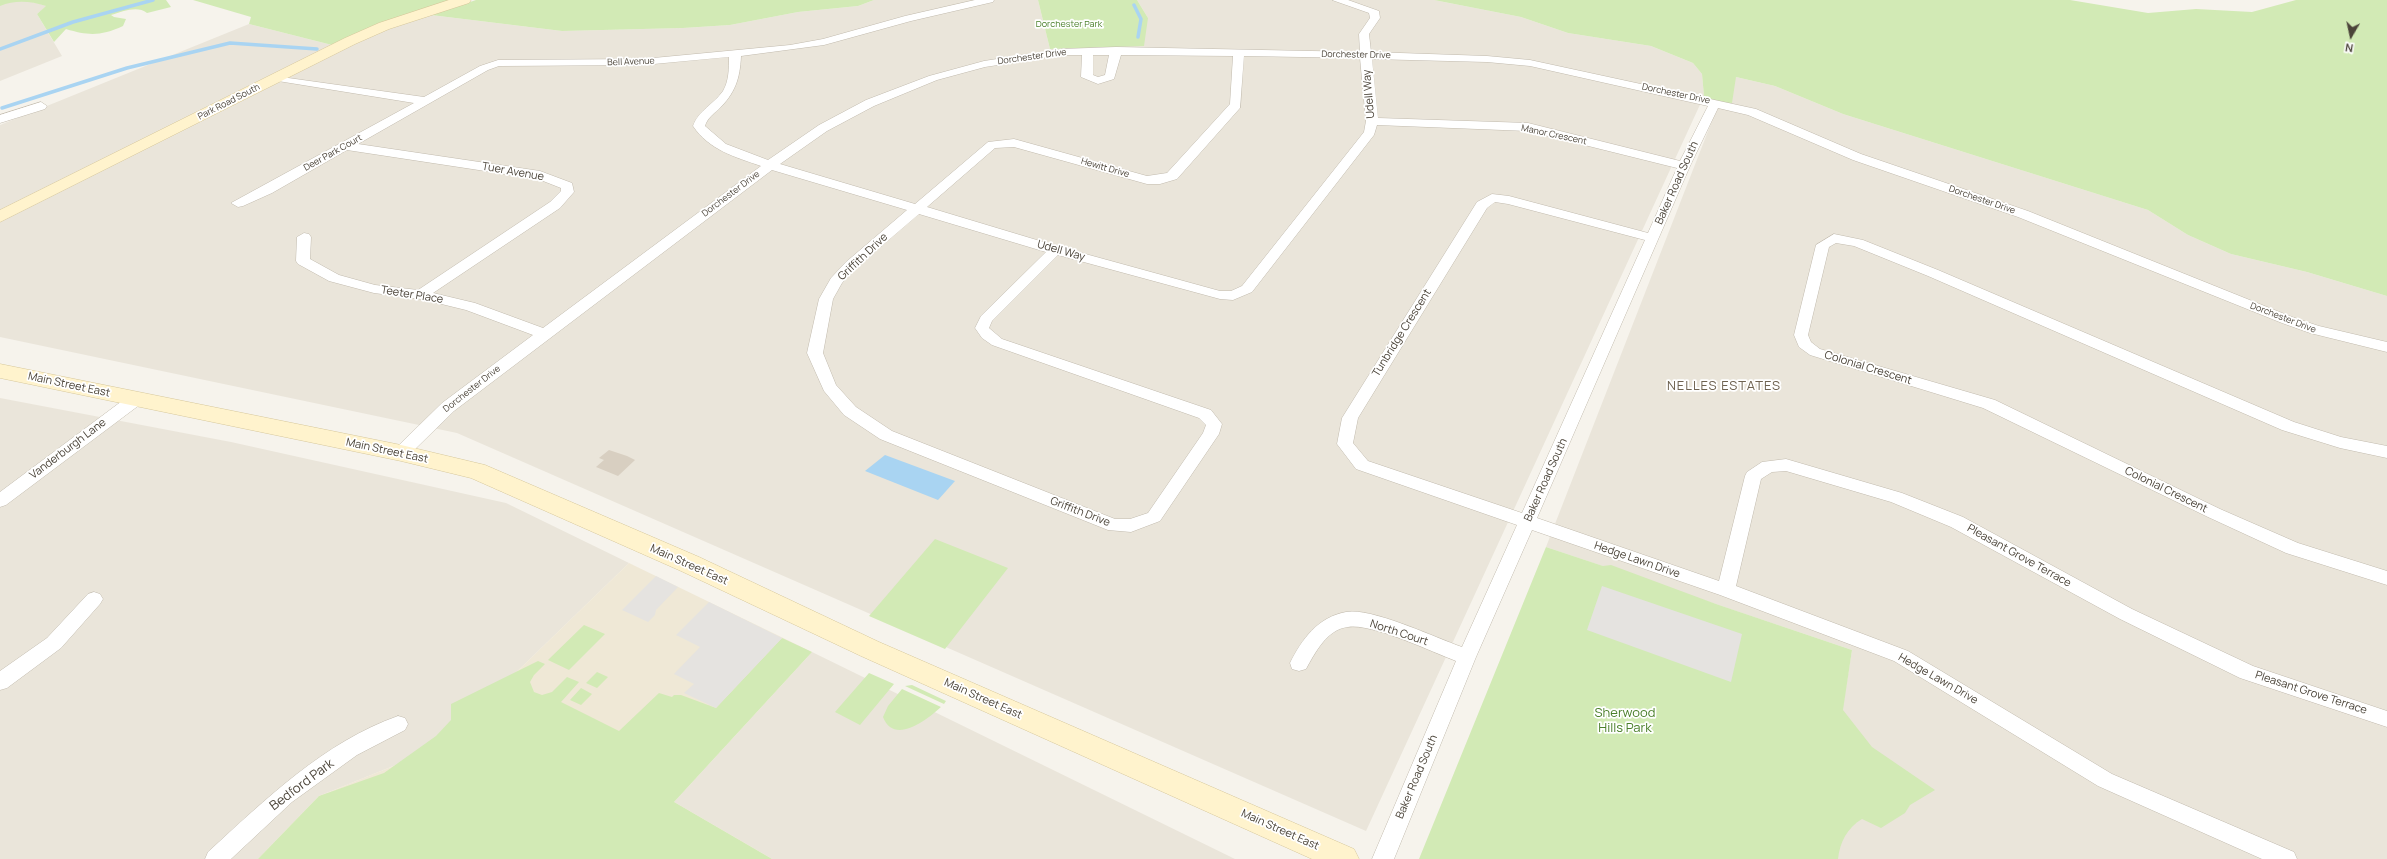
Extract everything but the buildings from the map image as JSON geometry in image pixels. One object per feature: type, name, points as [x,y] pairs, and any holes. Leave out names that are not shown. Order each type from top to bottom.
[{"type":"main road","name":"Park Road South","points":[[0,217],[384,26],[464,0]]},
{"type":"main road","name":"Main Street East","points":[[0,371],[401,453],[477,471],[690,564],[863,646],[1344,859]]},
{"type":"street","name":"Bell Avenue","points":[[426,100],[484,68],[498,63],[625,63],[735,54],[824,42],[909,18],[989,0]]},
{"type":"street","name":"Udell Way","points":[[735,54],[734,80],[730,90],[701,120],[700,126],[719,144],[730,150],[770,165],[1055,250],[1220,295],[1234,296],[1247,289],[1362,145],[1370,132],[1372,121],[1364,34],[1375,18],[1374,11],[1337,0]]},
{"type":"street","points":[[1088,51],[1087,77],[1098,81],[1110,77],[1116,50]]},
{"type":"street","name":"Dorchester Drive","points":[[401,453],[448,407],[770,165],[823,128],[870,103],[933,78],[1014,58],[1062,52],[1116,50],[1487,59],[1530,64],[1715,103],[1770,119],[1857,157],[2023,214],[2301,325],[2387,347]]},
{"type":"street","name":"Hewitt Drive","points":[[916,209],[986,148],[999,143],[1014,143],[1147,180],[1160,180],[1172,176],[1236,105],[1239,54]]},
{"type":"street","points":[[278,78],[426,100]]},
{"type":"street","name":"Deer Park Court","points":[[238,203],[267,190],[426,100]]},
{"type":"street","name":"Baker Road South","points":[[1383,859],[1467,657],[1684,166],[1715,103]]},
{"type":"street","points":[[0,119],[41,106]]},
{"type":"street","name":"Manor Crescent","points":[[1372,121],[1528,127],[1684,166]]},
{"type":"street","name":"Tuer Avenue","points":[[345,146],[540,175],[556,180],[567,186],[568,192],[566,197],[422,295]]},
{"type":"street","name":"Tunbridge Crescent","points":[[1527,522],[1362,465],[1345,444],[1350,418],[1482,205],[1492,198],[1509,200],[1653,238]]},
{"type":"street","name":"Griffith Drive","points":[[916,209],[851,265],[836,281],[826,299],[815,353],[829,387],[850,411],[886,435],[1114,525],[1131,526],[1154,516],[1211,434],[1214,424],[1205,414],[997,342],[987,335],[982,328],[986,319],[1055,250]]},
{"type":"street","name":"Teeter Place","points":[[304,237],[303,261],[334,278],[374,289],[422,295],[470,306],[544,334]]},
{"type":"street","name":"Colonial Crescent","points":[[2387,452],[2288,426],[1940,276],[1858,243],[1834,238],[1823,245],[1802,335],[1804,344],[1815,352],[1989,404],[2214,513],[2292,548],[2387,578]]},
{"type":"street","name":"Vanderburgh Lane","points":[[0,501],[48,463],[136,399]]},
{"type":"street","name":"Pleasant Grove Terrace","points":[[1726,590],[1753,476],[1768,466],[1786,465],[1896,497],[1957,522],[2126,614],[2247,672],[2387,719]]},
{"type":"street","name":"Hedge Lawn Drive","points":[[1527,522],[1726,590],[1901,656],[2105,780],[2286,859]]},
{"type":"street","points":[[0,682],[54,643],[94,599]]},
{"type":"street","name":"North Court","points":[[1299,663],[1314,638],[1330,626],[1347,619],[1375,623],[1467,657]]},
{"type":"street","name":"Bedford Park","points":[[216,859],[285,795],[350,749],[398,724]]},
{"type":"shaded area","points":[[9,0],[29,1],[47,6],[37,14],[62,56],[0,81],[0,5]]},
{"type":"shaded area","points":[[874,0],[1038,0],[1050,49],[1092,46],[1148,18],[1137,0],[1434,0],[1521,17],[1568,33],[1651,46],[1693,63],[1702,74],[1704,96],[1366,831],[457,433],[0,337],[0,125],[249,24],[332,45],[431,15],[562,31],[683,28],[730,25],[798,12],[858,6]]},
{"type":"shaded area","points":[[1736,77],[1775,86],[1843,114],[2148,210],[2188,235],[2231,254],[2307,272],[2387,296],[2387,859],[1818,859],[1852,650],[1546,547],[1719,103]]},
{"type":"shaded area","points":[[0,398],[231,442],[506,503],[629,563],[438,748],[319,796],[258,859],[0,859]]},
{"type":"shaded area","points":[[629,563],[812,652],[674,802],[772,859],[258,859],[319,796],[438,748]]},
{"type":"shaded area","points":[[656,576],[678,587],[656,610],[655,615],[648,622],[622,610]]},
{"type":"shaded area","points":[[1602,586],[1742,634],[1731,682],[1587,630]]},
{"type":"shaded area","points":[[709,602],[782,638],[716,708],[684,693],[694,684],[674,674],[700,647],[676,635]]},
{"type":"shaded area","points":[[812,652],[1235,859],[772,859],[674,802]]},
{"type":"green space","points":[[0,0],[166,0],[171,7],[147,13],[134,9],[120,12],[111,15],[126,19],[123,26],[108,32],[95,34],[82,33],[66,29],[54,42],[37,14],[46,6],[23,2],[0,6]]},
{"type":"green space","points":[[193,0],[451,0],[332,45],[249,24],[251,17]]},
{"type":"green space","points":[[476,0],[874,0],[858,6],[798,12],[730,25],[683,28],[562,31],[431,15]]},
{"type":"green space","name":"Dorchester Park","points":[[1038,0],[1137,0],[1148,18],[1144,46],[1050,49]]},
{"type":"green space","points":[[1434,0],[2070,0],[2148,13],[2196,9],[2252,12],[2296,0],[2387,0],[2387,296],[2307,272],[2231,254],[2188,235],[2148,210],[1843,114],[1775,86],[1736,77],[1732,103],[1719,103],[1704,96],[1702,74],[1693,63],[1651,46],[1568,33],[1521,17]]},
{"type":"green space","points":[[935,539],[1008,568],[945,649],[869,616]]},
{"type":"green space","name":"Sherwood Hills Park","points":[[1546,547],[1603,566],[1611,565],[1716,604],[1852,650],[1843,710],[1872,747],[1935,790],[1910,805],[1905,813],[1881,828],[1862,819],[1848,831],[1845,836],[1840,847],[1838,859],[1419,859]]},
{"type":"green space","points":[[584,625],[605,634],[569,670],[548,660]]},
{"type":"green space","points":[[782,638],[812,652],[674,802],[772,859],[258,859],[319,796],[384,773],[436,736],[451,720],[451,704],[538,661],[545,664],[534,675],[530,682],[534,692],[542,695],[552,692],[567,677],[579,682],[561,702],[619,731],[659,693],[672,697],[674,695],[681,695],[716,708]]},
{"type":"green space","points":[[597,672],[608,677],[597,688],[586,683]]},
{"type":"green space","points":[[869,673],[894,684],[860,725],[835,712]]},
{"type":"green space","points":[[912,685],[946,701],[944,704],[905,686]]},
{"type":"green space","points":[[581,688],[592,694],[581,705],[570,700]]},
{"type":"green space","points":[[902,689],[941,707],[920,723],[903,730],[895,729],[888,725],[883,717],[888,706]]},
{"type":"water","points":[[885,455],[955,481],[938,500],[865,471]]},
{"type":"waterway","points":[[0,49],[73,22],[153,0]]},
{"type":"waterway","points":[[1134,5],[1141,19],[1138,37]]},
{"type":"waterway","points":[[2,108],[127,68],[230,43],[317,49]]},
{"type":"district","name":"NELLES ESTATES","points":[[1724,386]]}]
